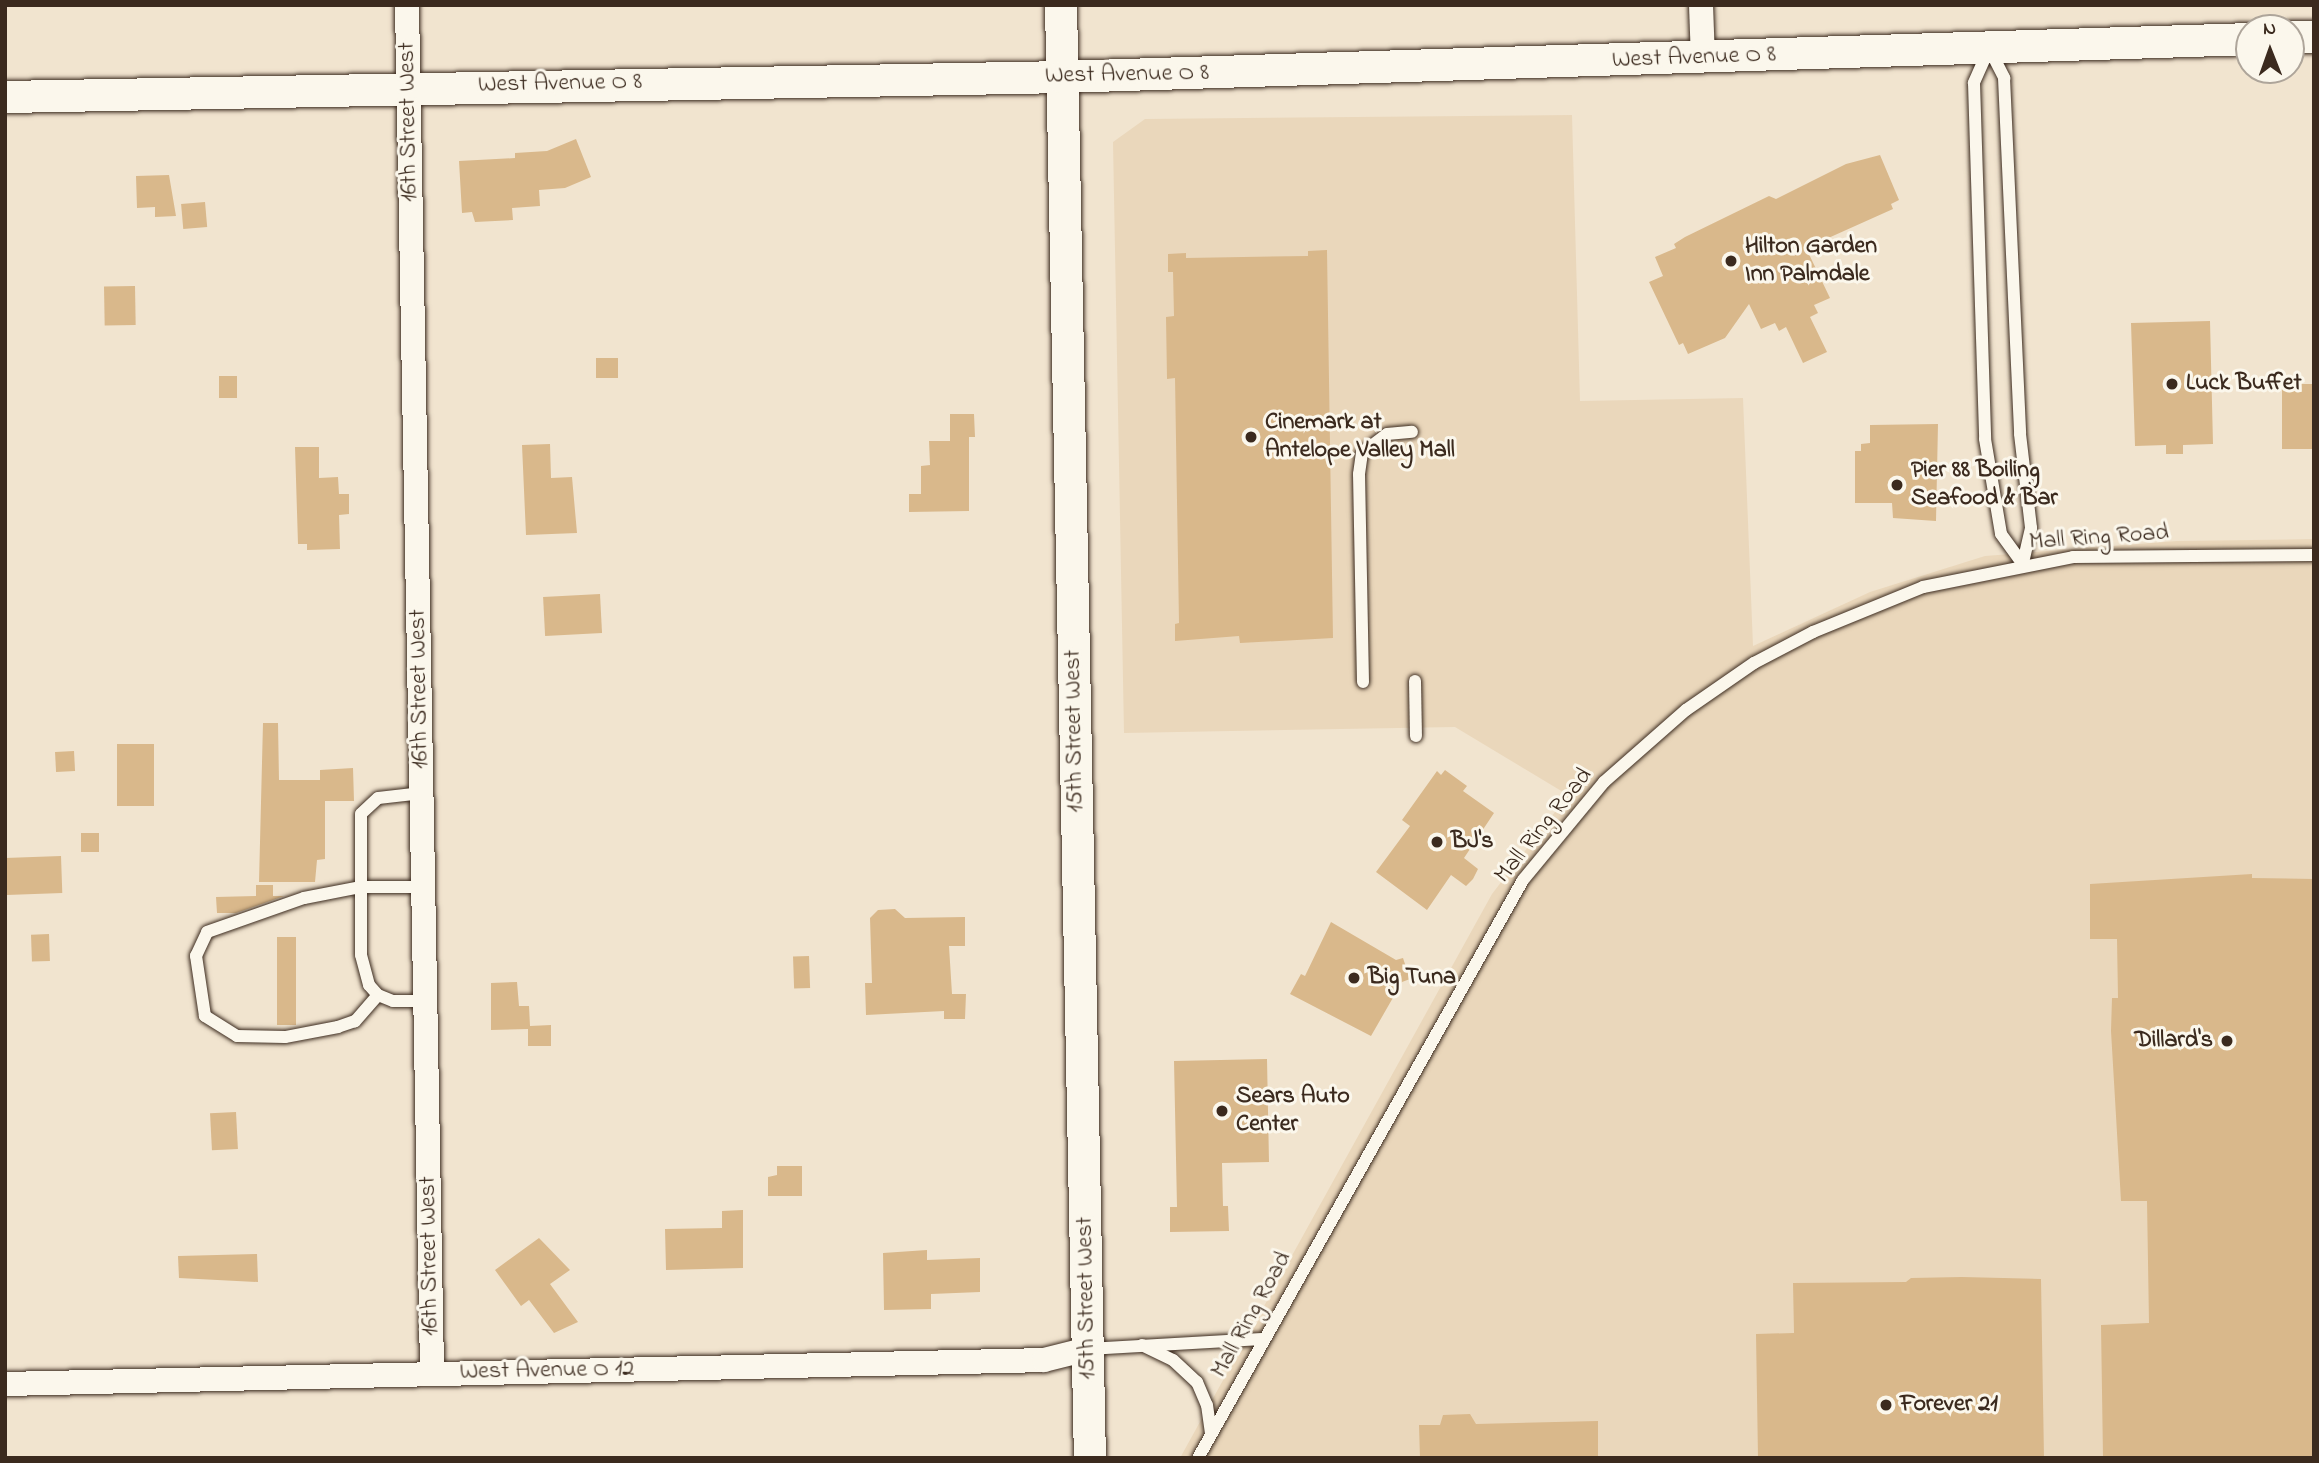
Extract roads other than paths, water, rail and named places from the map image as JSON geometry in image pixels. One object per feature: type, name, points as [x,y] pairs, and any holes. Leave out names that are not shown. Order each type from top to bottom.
[{"type":"street","name":"16th Street West","points":[[407,5],[432,1373]]},
{"type":"street","name":"15th Street West","points":[[1061,5],[1090,1458]]},
{"type":"street","points":[[1701,5],[1703,59]]},
{"type":"street","name":"West Avenue O 8","points":[[5,97],[408,86],[1062,76],[1703,59],[2235,39]]},
{"type":"street","name":"West Avenue O 12","points":[[5,1384],[1044,1360],[1088,1349]]},
{"type":"lane","points":[[1989,47],[1974,83],[1985,439],[2001,534],[2023,564]]},
{"type":"lane","points":[[1989,47],[2004,78],[2020,435],[2031,528],[2023,564]]},
{"type":"lane","points":[[1363,681],[1359,474],[1362,453],[1387,434],[1412,432]]},
{"type":"lane","name":"Mall Ring Road","points":[[1198,1458],[1262,1339],[1522,880],[1604,782],[1702,698],[1754,663],[1813,632],[1923,587],[2023,564],[2073,557],[2296,551],[2314,555]]},
{"type":"lane","points":[[1415,681],[1416,736]]},
{"type":"lane","points":[[422,793],[378,798],[361,814],[360,887],[363,972],[378,995],[393,1001],[426,1001]]},
{"type":"lane","points":[[378,995],[355,1021],[316,1033],[245,1038],[223,1030],[205,1016],[200,1001],[196,956],[207,932],[303,898],[360,887],[424,887]]},
{"type":"lane","points":[[1088,1349],[1262,1339]]},
{"type":"lane","points":[[1139,1344],[1173,1360],[1196,1382],[1207,1405],[1211,1433]]},
{"type":"place","name":"Hilton Garden Inn Palmdale","points":[[1731,261]]},
{"type":"place","name":"Luck Buffet","points":[[2172,384]]},
{"type":"place","name":"Cinemark at Antelope Valley Mall","points":[[1251,437]]},
{"type":"place","name":"Pier 88 Boiling Seafood & Bar","points":[[1897,485]]},
{"type":"place","name":"BJ's","points":[[1437,842]]},
{"type":"place","name":"Big Tuna","points":[[1354,978]]},
{"type":"place","name":"Dillard's","points":[[2227,1041]]},
{"type":"place","name":"Sears Auto Center","points":[[1222,1111]]},
{"type":"place","name":"Forever 21","points":[[1886,1405]]}]
